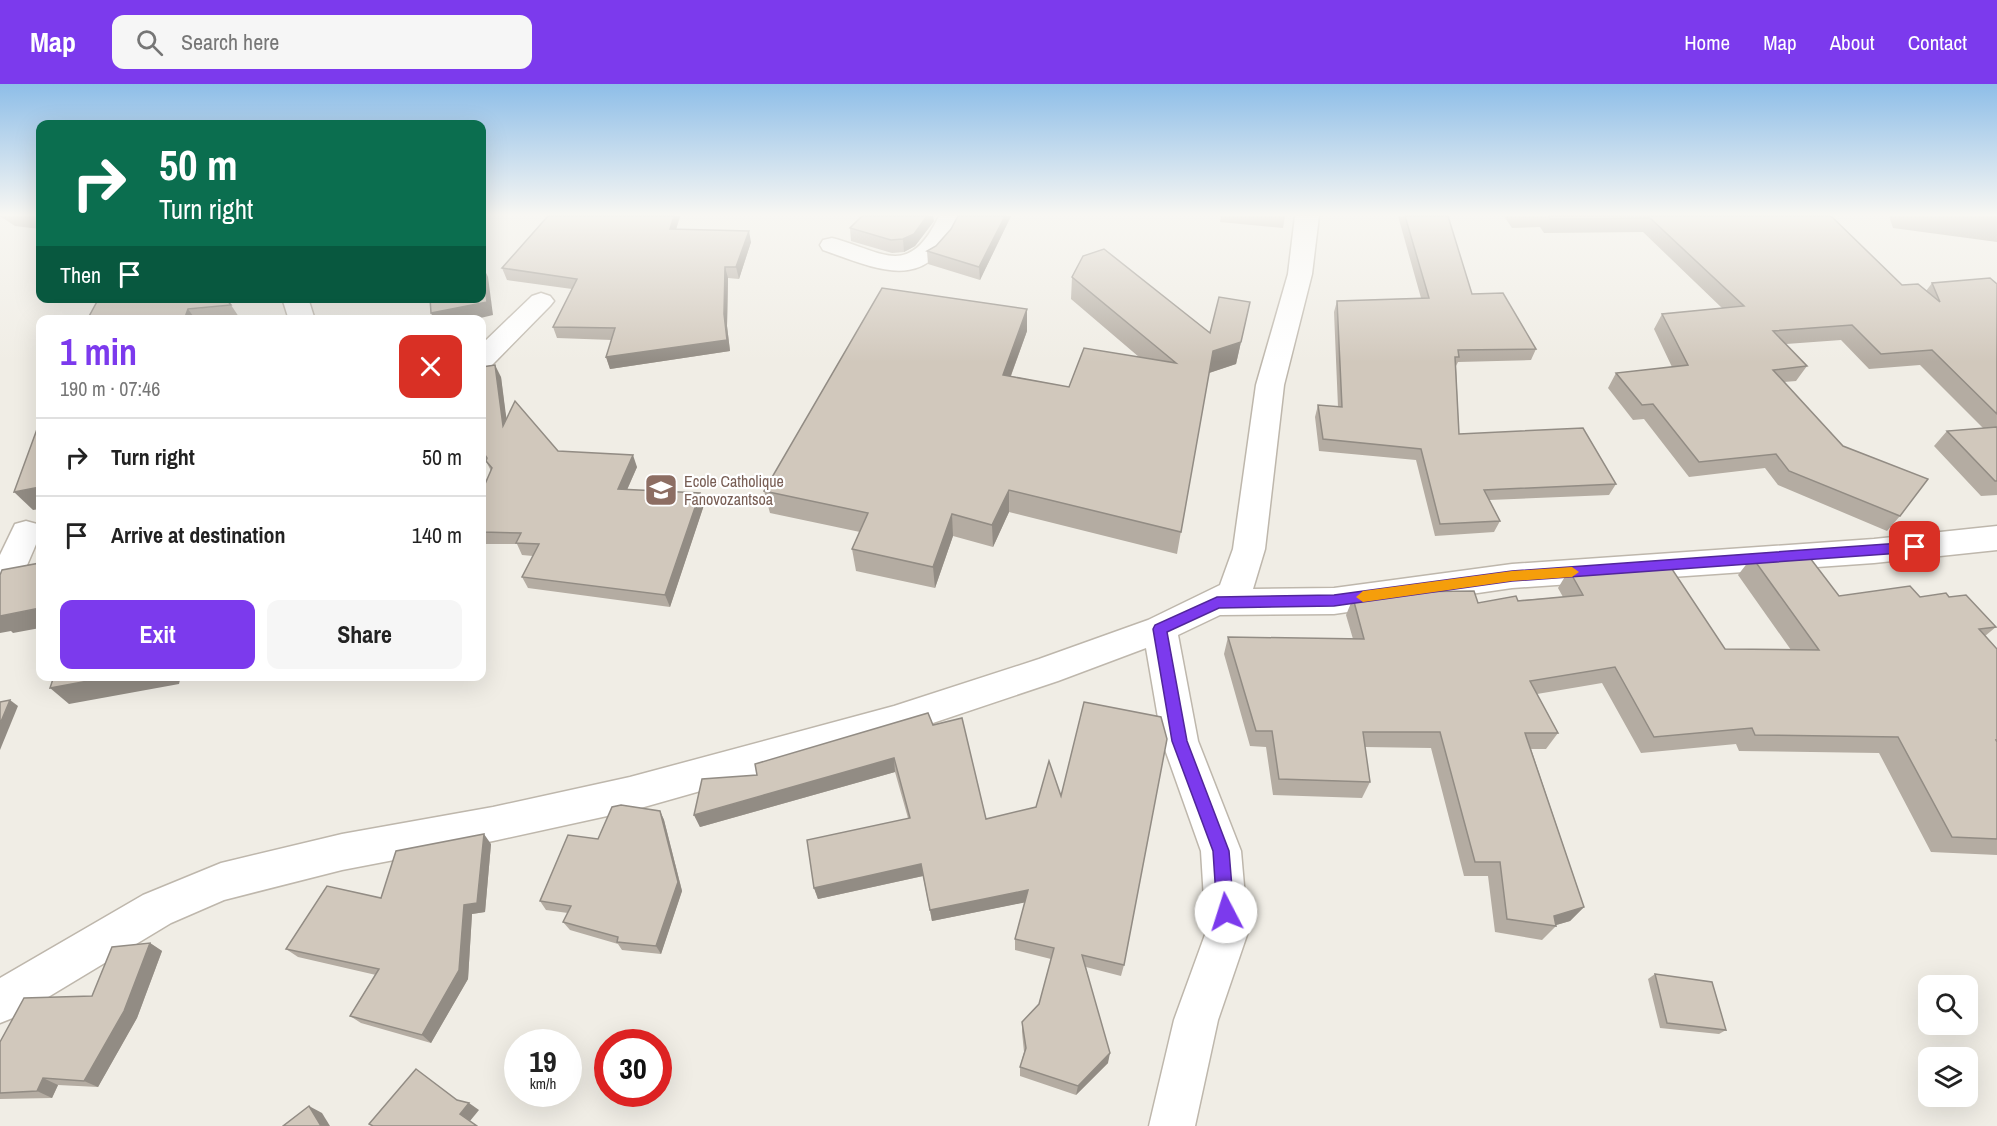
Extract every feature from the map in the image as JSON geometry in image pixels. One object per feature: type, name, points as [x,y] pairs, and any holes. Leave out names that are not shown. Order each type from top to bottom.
[{"type":"street","points":[[0,1002],[157,909],[221,882],[342,852],[493,825],[630,794],[894,720],[1046,671],[1160,629],[1236,592],[1237,581],[1249,549],[1270,385],[1301,265]]},
{"type":"street","points":[[486,355],[541,301]]},
{"type":"street","points":[[0,591],[22,533]]},
{"type":"street","points":[[1217,602],[1334,600],[1512,576],[1874,551],[1997,538]]},
{"type":"street","points":[[1160,629],[1180,741],[1221,851],[1227,932],[1196,1020],[1172,1126]]},
{"type":"building","points":[[505,265],[737,265],[736,267],[725,267],[724,314],[727,340],[606,357],[615,328],[553,327],[577,279],[502,268]]},
{"type":"building","points":[[1078,265],[1124,265],[1210,333],[1219,297],[1250,302],[1241,342],[1213,351],[1181,532],[1009,490],[992,525],[952,514],[933,567],[852,549],[868,513],[764,491],[882,288],[1027,309],[1003,375],[1069,387],[1084,348],[1176,363],[1072,277]]},
{"type":"building","points":[[1419,265],[1463,265],[1472,294],[1503,293],[1536,349],[1458,350],[1459,357],[1455,357],[1459,434],[1583,428],[1616,484],[1484,490],[1500,521],[1440,524],[1421,449],[1323,439],[1318,405],[1342,407],[1337,301],[1429,298]]},
{"type":"building","points":[[1700,265],[1881,265],[1902,285],[1918,284],[1940,302],[1932,283],[1990,278],[1997,284],[1997,414],[1932,350],[1881,354],[1852,325],[1773,331],[1807,366],[1773,370],[1843,446],[1928,479],[1900,516],[1789,471],[1776,454],[1699,462],[1653,404],[1642,405],[1616,373],[1688,365],[1662,314],[1744,306]]},
{"type":"building","points":[[96,303],[229,303],[231,305],[188,309],[186,315],[90,315]]},
{"type":"building","points":[[430,303],[482,303],[431,313]]},
{"type":"building","points":[[495,365],[503,426],[515,401],[558,451],[633,455],[618,489],[700,493],[665,595],[522,577],[539,544],[516,543],[521,533],[486,532],[486,482],[492,468],[486,461],[486,366]]},
{"type":"building","points":[[1997,427],[1997,481],[1995,481],[1947,431]]},
{"type":"building","points":[[36,432],[36,488],[14,492]]},
{"type":"building","points":[[1807,554],[1839,596],[1910,586],[1920,597],[1946,593],[1949,597],[1966,595],[1996,627],[1979,629],[1997,649],[1997,839],[1952,837],[1898,737],[1755,735],[1752,728],[1654,737],[1615,667],[1530,681],[1558,733],[1525,733],[1584,907],[1554,916],[1556,926],[1507,919],[1500,862],[1475,862],[1440,732],[1363,732],[1370,782],[1279,779],[1272,731],[1256,731],[1228,637],[1364,639],[1353,598],[1395,592],[1474,591],[1478,603],[1516,596],[1518,601],[1583,595],[1569,570],[1668,563],[1725,649],[1819,650],[1752,557]]},
{"type":"building","points":[[36,564],[36,609],[0,616],[2,570]]},
{"type":"building","points":[[52,681],[88,681],[50,688]]},
{"type":"building","points":[[10,700],[0,724],[0,702]]},
{"type":"building","points":[[1084,702],[1161,717],[1167,739],[1124,965],[1082,955],[1110,1053],[1078,1086],[1020,1067],[1026,1048],[1022,1022],[1039,1004],[1054,948],[1015,939],[1028,890],[930,910],[921,864],[814,888],[807,840],[910,818],[894,758],[694,815],[702,779],[757,775],[755,764],[928,713],[933,725],[962,718],[986,819],[1036,807],[1049,761],[1061,796]]},
{"type":"building","points":[[621,805],[660,811],[678,882],[656,946],[617,942],[618,937],[563,922],[571,906],[540,901],[568,835],[598,839],[612,807]]},
{"type":"building","points":[[484,834],[477,903],[464,905],[459,970],[422,1035],[350,1016],[379,969],[286,949],[327,886],[381,898],[396,851]]},
{"type":"building","points":[[150,943],[124,1011],[84,1081],[43,1078],[37,1091],[0,1093],[0,1042],[24,998],[92,996],[112,947]]},
{"type":"building","points":[[1655,974],[1712,982],[1726,1030],[1667,1023]]},
{"type":"building","points":[[416,1069],[457,1100],[469,1103],[460,1114],[477,1126],[373,1126],[369,1124]]},
{"type":"building","points":[[309,1106],[321,1126],[283,1126]]},
{"type":"slow traffic","points":[[1363,597],[1512,576],[1572,572]]},
{"type":"place","name":"Ecole Catholique Fanovozantsoa","points":[[661,490]]},
{"type":"route","points":[[1226,912],[1221,851],[1180,741],[1160,629],[1217,602],[1334,600],[1512,576],[1915,547]]}]
